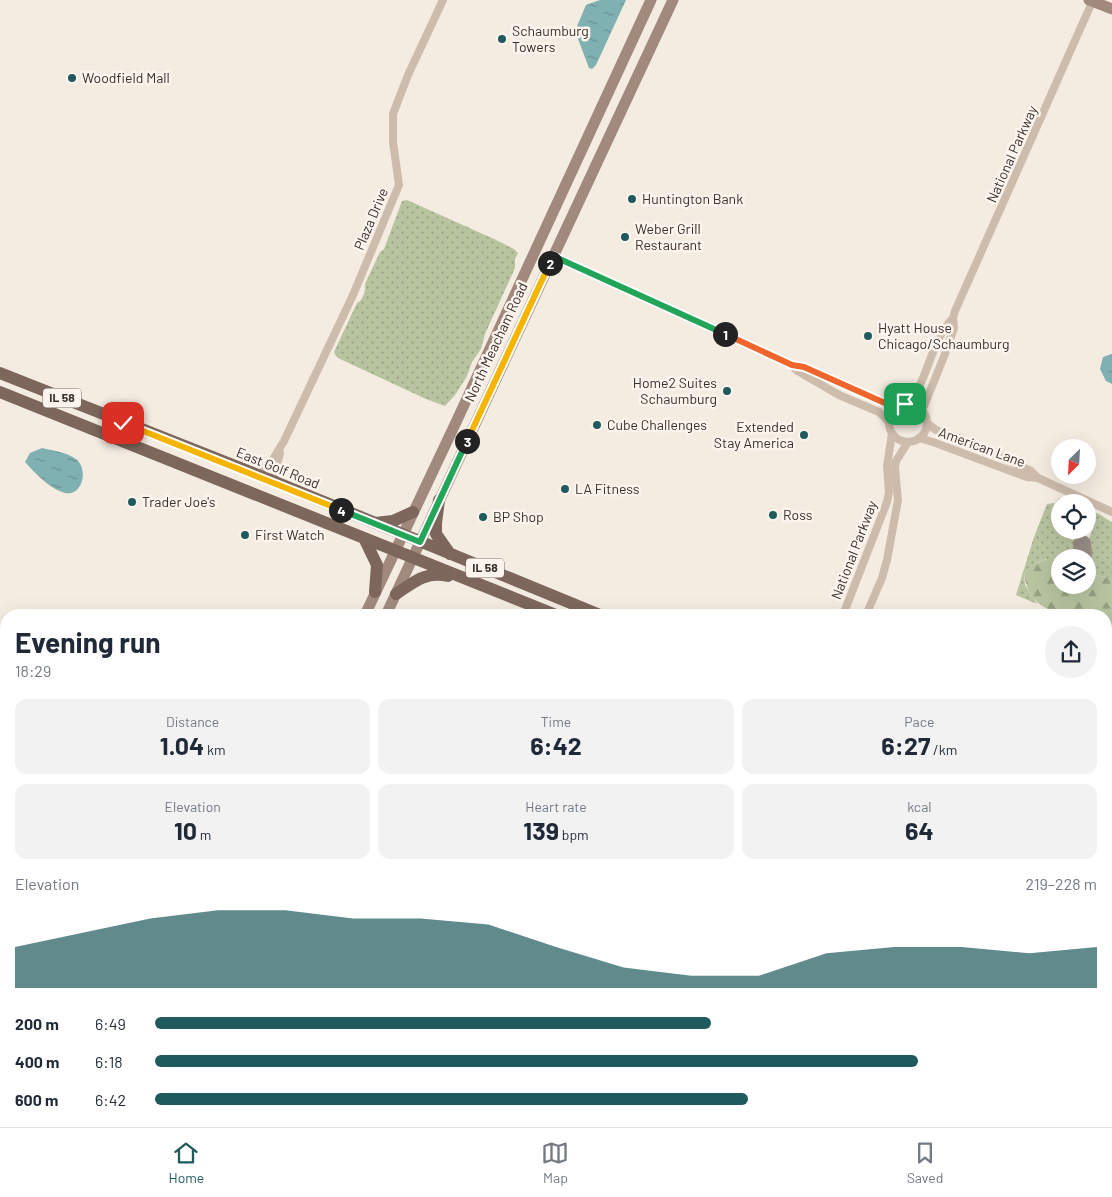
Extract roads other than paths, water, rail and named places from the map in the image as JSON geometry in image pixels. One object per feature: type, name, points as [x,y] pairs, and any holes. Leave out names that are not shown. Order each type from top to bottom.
[{"type":"main road","name":"North Meacham Road","points":[[368,609],[651,0]]},
{"type":"main road","name":"North Meacham Road","points":[[389,609],[674,0]]},
{"type":"main road","points":[[1092,0],[1112,9]]},
{"type":"main road","name":"East Golf Road","points":[[0,373],[275,482],[585,609]]},
{"type":"main road","name":"IL 58","points":[[0,392],[541,609]]},
{"type":"main road","points":[[439,500],[436,534],[450,554]]},
{"type":"main road","points":[[373,523],[393,521],[413,512]]},
{"type":"main road","points":[[364,538],[377,565],[376,592]]},
{"type":"main road","points":[[396,594],[425,575],[440,574],[468,580]]},
{"type":"street","name":"Plaza Drive","points":[[257,475],[273,459],[284,441],[353,294],[399,185],[393,134],[393,114],[408,75],[443,0]]},
{"type":"street","name":"National Parkway","points":[[908,404],[916,394],[931,355],[946,326],[953,318],[1092,0]]},
{"type":"street","points":[[553,256],[792,365],[804,367],[897,407]]},
{"type":"street","name":"National Parkway","points":[[922,411],[954,328],[953,318]]},
{"type":"street","points":[[792,365],[796,370],[839,395],[879,412],[889,422]]},
{"type":"street","points":[[908,404],[918,407],[927,422],[923,434],[919,438],[908,442],[896,438],[892,433],[889,422],[890,415],[897,407],[908,404]]},
{"type":"street","name":"American Lane","points":[[927,422],[936,430],[959,438],[1031,471],[1038,478]]},
{"type":"street","name":"National Parkway","points":[[844,609],[889,492],[887,466],[892,433]]},
{"type":"street","name":"American Lane","points":[[919,438],[1027,477],[1038,478],[1112,512]]},
{"type":"street","name":"Plaza Drive","points":[[275,482],[278,460],[284,441]]},
{"type":"street","name":"National Parkway","points":[[869,609],[882,578],[887,560],[898,500],[896,461],[908,442]]},
{"type":"water","points":[[600,0],[626,0],[596,65],[592,69],[589,68],[575,31],[586,5]]},
{"type":"water","points":[[1112,354],[1112,384],[1106,381],[1100,369],[1103,357]]},
{"type":"water","points":[[42,448],[68,455],[76,459],[80,464],[83,476],[81,483],[74,492],[62,492],[52,487],[25,462],[30,453]]},
{"type":"place","name":"Schaumburg Towers","points":[[502,39]]},
{"type":"place","name":"Woodfield Mall","points":[[72,78]]},
{"type":"place","name":"Huntington Bank","points":[[632,199]]},
{"type":"place","name":"Weber Grill Restaurant","points":[[625,237]]},
{"type":"place","name":"Hyatt House Chicago/Schaumburg","points":[[868,336]]},
{"type":"place","name":"Home2 Suites Schaumburg","points":[[727,391]]},
{"type":"place","name":"Cube Challenges","points":[[597,425]]},
{"type":"place","name":"Extended Stay America","points":[[804,435]]},
{"type":"place","name":"LA Fitness","points":[[565,489]]},
{"type":"place","name":"Trader Joe's","points":[[132,502]]},
{"type":"place","name":"Ross","points":[[773,515]]},
{"type":"place","name":"BP Shop","points":[[483,517]]},
{"type":"place","name":"First Watch","points":[[245,535]]}]
